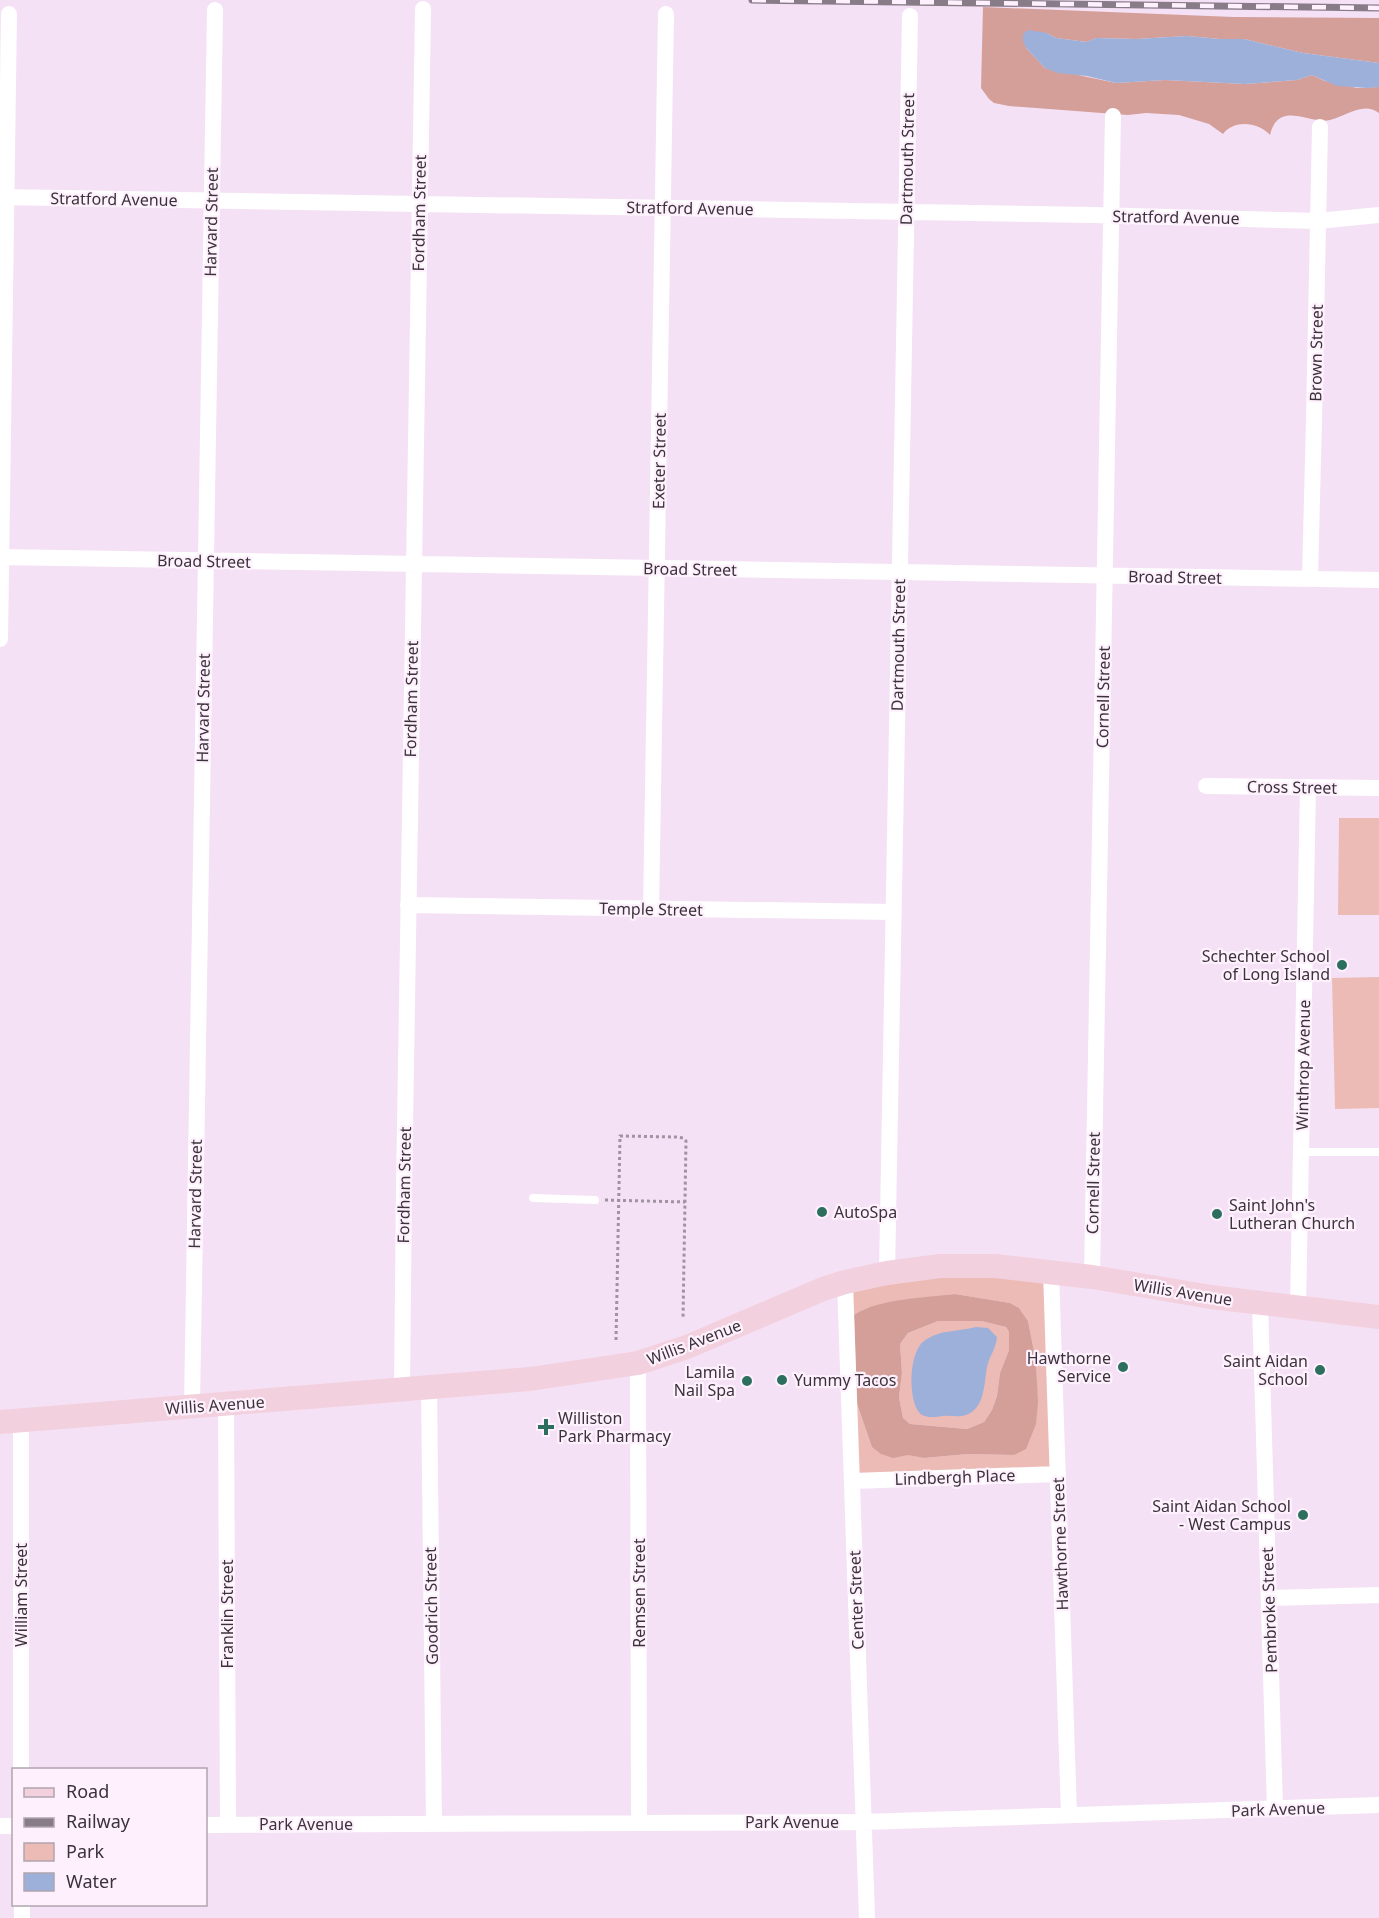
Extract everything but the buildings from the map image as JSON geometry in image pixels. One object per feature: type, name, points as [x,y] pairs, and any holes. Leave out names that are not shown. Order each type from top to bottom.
[{"type":"main road","name":"Willis Avenue","points":[[11,1421],[540,1378],[638,1363],[687,1347],[795,1299],[845,1282],[887,1273],[940,1266],[995,1266],[1051,1272],[1193,1294],[1379,1317]]},
{"type":"street","name":"Fordham Street","points":[[402,1390],[423,9]]},
{"type":"street","name":"Harvard Street","points":[[192,1407],[215,10]]},
{"type":"street","points":[[0,639],[3,197],[9,14]]},
{"type":"street","name":"Exeter Street","points":[[651,909],[666,14]]},
{"type":"street","name":"Dartmouth Street","points":[[887,1273],[910,16]]},
{"type":"street","name":"Cornell Street","points":[[1092,1277],[1113,116]]},
{"type":"street","name":"Brown Street","points":[[1310,579],[1320,127]]},
{"type":"street","name":"Stratford Avenue","points":[[3,197],[1111,215],[1318,221],[1379,215]]},
{"type":"street","name":"Broad Street","points":[[0,557],[1379,580]]},
{"type":"street","name":"Cross Street","points":[[1206,786],[1379,788]]},
{"type":"street","name":"Winthrop Avenue","points":[[1298,1307],[1308,787]]},
{"type":"street","name":"Temple Street","points":[[408,905],[894,912]]},
{"type":"street","name":"Hawthorne Street","points":[[1051,1272],[1069,1815]]},
{"type":"street","name":"Center Street","points":[[845,1282],[867,1918]]},
{"type":"street","name":"Pembroke Street","points":[[1260,1303],[1275,1809]]},
{"type":"street","name":"Remsen Street","points":[[638,1363],[639,1823]]},
{"type":"street","name":"Goodrich Street","points":[[429,1388],[434,1824]]},
{"type":"street","name":"Franklin Street","points":[[226,1404],[228,1824]]},
{"type":"street","name":"William Street","points":[[11,1421],[21,1768]]},
{"type":"street","name":"Lindbergh Place","points":[[852,1481],[1058,1474]]},
{"type":"street","points":[[1269,1598],[1379,1595]]},
{"type":"street","name":"Park Avenue","points":[[207,1824],[864,1822],[1379,1805]]},
{"type":"lane","points":[[1301,1152],[1379,1152]]},
{"type":"lane","points":[[533,1198],[595,1200]]},
{"type":"path","points":[[616,1340],[619,1138],[623,1135],[676,1137],[686,1141],[683,1319]]},
{"type":"path","points":[[595,1200],[685,1202]]},
{"type":"green space","points":[[1339,818],[1379,818],[1379,915],[1338,915]]},
{"type":"green space","points":[[1379,977],[1379,1108],[1335,1109],[1332,978]]},
{"type":"green space","points":[[887,1273],[1051,1275],[1056,1468],[853,1477],[845,1282]],"holes":[[[955,1294],[1010,1303],[1019,1308],[1028,1321],[1036,1361],[1037,1383],[1014,1455],[968,1454],[924,1458],[872,1447],[857,1404],[861,1311]]]},
{"type":"green space","points":[[938,1321],[981,1321],[1006,1327],[1009,1332],[1009,1350],[1000,1373],[997,1396],[992,1410],[984,1422],[967,1429],[910,1424],[903,1418],[899,1397],[902,1373],[900,1344],[908,1333]]},
{"type":"shaded area","points":[[983,7],[1234,17],[1379,18],[1379,63],[1303,53],[1244,39],[1187,36],[1136,39],[1096,38],[1087,42],[1056,38],[1047,33],[1026,48],[1045,68],[1116,83],[1165,80],[1245,84],[1297,80],[1312,75],[1325,81],[1357,88],[1379,87],[1379,113],[1367,108],[1322,121],[1287,116],[1280,118],[1274,124],[1270,135],[1260,127],[1246,124],[1233,126],[1223,134],[1209,124],[1179,115],[1146,113],[1128,115],[994,103],[981,88]]},
{"type":"shaded area","points":[[955,1294],[1010,1303],[1019,1308],[1028,1321],[1036,1361],[1038,1403],[1036,1424],[1026,1449],[1014,1455],[968,1454],[924,1458],[908,1455],[893,1458],[881,1454],[872,1447],[857,1404],[854,1315],[889,1302]],"holes":[[[938,1321],[981,1321],[1006,1327],[1009,1332],[1009,1350],[1000,1373],[997,1396],[984,1422],[967,1429],[910,1424],[903,1418],[899,1397],[902,1373],[900,1344],[908,1333]]]},
{"type":"water","points":[[1028,30],[1047,33],[1056,38],[1087,42],[1096,38],[1136,39],[1187,36],[1244,39],[1303,53],[1379,63],[1379,87],[1337,86],[1312,75],[1297,80],[1245,84],[1165,80],[1116,83],[1087,76],[1058,73],[1045,68],[1026,48],[1023,34]]},
{"type":"water","points":[[976,1327],[988,1328],[997,1337],[988,1363],[984,1389],[979,1403],[970,1413],[962,1416],[933,1417],[920,1414],[915,1404],[912,1385],[913,1364],[919,1347],[936,1334]]},
{"type":"railway","points":[[752,0],[1379,8]]},
{"type":"place","name":"Schechter School of Long Island","points":[[1342,965]]},
{"type":"place","name":"AutoSpa","points":[[822,1212]]},
{"type":"place","name":"Saint John's Lutheran Church","points":[[1217,1214]]},
{"type":"place","name":"Hawthorne Service","points":[[1123,1367]]},
{"type":"place","name":"Saint Aidan School","points":[[1320,1370]]},
{"type":"place","name":"Yummy Tacos","points":[[782,1380]]},
{"type":"place","name":"Lamila Nail Spa","points":[[747,1381]]},
{"type":"place","name":"Williston Park Pharmacy","points":[[546,1427]]},
{"type":"place","name":"Saint Aidan School - West Campus","points":[[1303,1515]]}]
